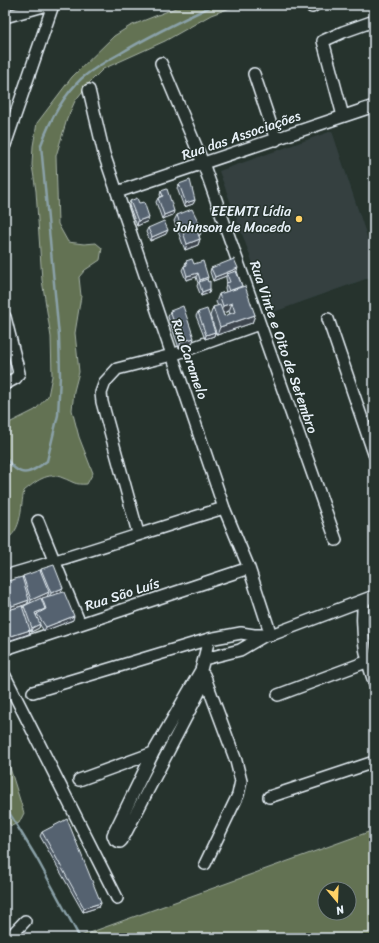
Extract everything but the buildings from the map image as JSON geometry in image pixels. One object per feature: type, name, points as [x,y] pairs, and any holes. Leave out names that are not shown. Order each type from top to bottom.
[{"type":"street","points":[[5,17],[47,5]]},
{"type":"street","points":[[5,145],[53,5]]},
{"type":"street","points":[[343,116],[323,41],[374,21]]},
{"type":"street","name":"Rua Vinte e Oito de Setembro","points":[[161,63],[204,164],[336,540]]},
{"type":"street","points":[[254,74],[276,140]]},
{"type":"street","name":"Rua Caramelo","points":[[89,90],[100,141],[224,508],[249,568],[268,635]]},
{"type":"street","name":"Rua das Associações","points":[[117,192],[374,106]]},
{"type":"street","points":[[5,113],[16,110]]},
{"type":"street","points":[[5,317],[7,337],[19,373],[16,378],[5,384]]},
{"type":"street","points":[[328,319],[374,454]]},
{"type":"street","points":[[138,533],[102,402],[101,393],[105,382],[117,369],[172,354],[259,324]]},
{"type":"street","points":[[5,576],[56,562],[138,533],[224,508]]},
{"type":"street","points":[[38,521],[80,624]]},
{"type":"street","name":"Rua São Luís","points":[[5,649],[249,568]]},
{"type":"street","points":[[210,639],[204,669],[122,840],[118,842],[114,838],[114,834],[153,754],[204,669],[268,635],[369,598]]},
{"type":"street","points":[[369,598],[362,618],[374,682]]},
{"type":"street","points":[[33,692],[210,639],[241,633],[268,635]]},
{"type":"street","points":[[278,695],[370,660]]},
{"type":"street","points":[[204,669],[236,761],[241,781],[238,795],[205,864]]},
{"type":"street","points":[[5,676],[117,898]]},
{"type":"street","points":[[79,780],[153,754]]},
{"type":"street","points":[[269,797],[374,762]]},
{"type":"street","points":[[9,938],[25,921]]},
{"type":"shaded area","name":"EEEMTI Lídia Johnson de Macedo","points":[[332,131],[374,258],[374,276],[271,313],[219,171]]},
{"type":"shaded area","points":[[5,344],[13,365],[11,371],[5,374]]},
{"type":"green space","points":[[183,5],[246,5],[230,8],[211,15],[165,41],[103,69],[89,83],[75,101],[67,119],[56,156],[58,224],[68,242],[84,244],[96,243],[102,248],[100,260],[85,270],[79,277],[81,296],[75,333],[79,372],[74,391],[72,410],[79,437],[93,473],[87,484],[77,484],[57,476],[52,476],[42,478],[33,484],[24,491],[20,518],[15,531],[5,540],[5,425],[35,410],[48,396],[52,376],[51,337],[42,280],[36,191],[32,165],[33,146],[37,123],[72,77],[114,36],[130,26]]},
{"type":"green space","points":[[5,752],[24,813],[19,823],[11,826],[5,817]]},
{"type":"green space","points":[[374,830],[374,938],[75,938]]},
{"type":"waterway","points":[[5,457],[10,464],[20,472],[29,472],[47,461],[58,415],[60,376],[59,336],[41,145],[49,127],[63,101],[75,85],[91,71],[144,40],[214,5]]},
{"type":"waterway","points":[[5,806],[36,857],[80,938]]},
{"type":"place","name":"EEEMTI Lídia Johnson de Macedo","points":[[299,219]]}]
